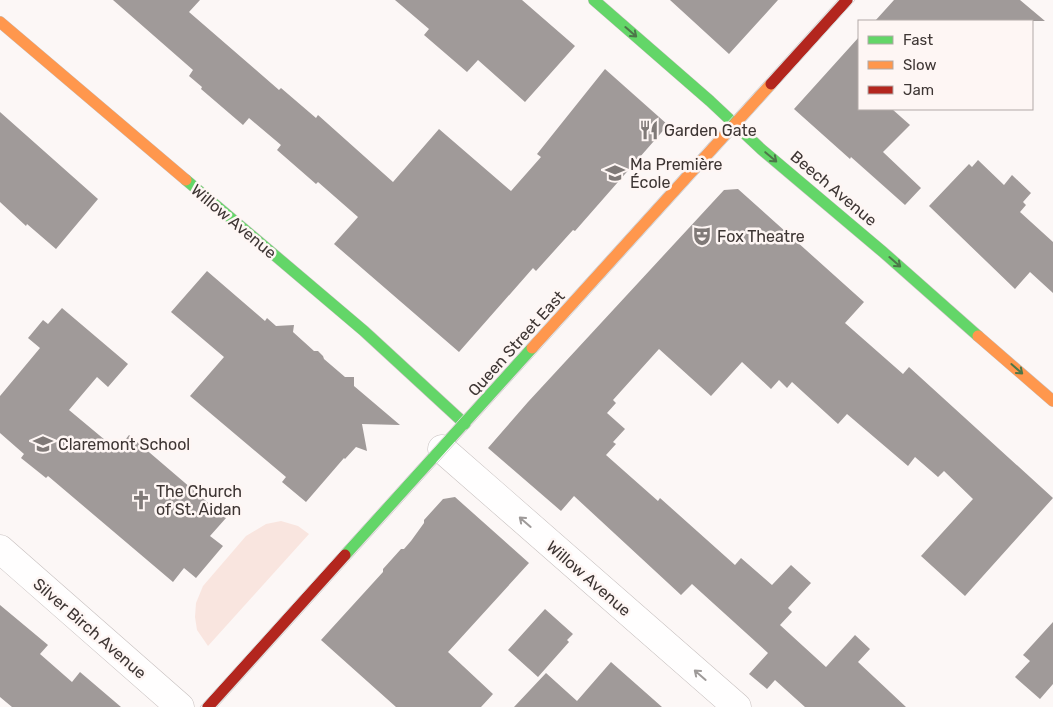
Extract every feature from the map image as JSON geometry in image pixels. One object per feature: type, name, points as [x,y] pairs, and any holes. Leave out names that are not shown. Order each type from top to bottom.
[{"type":"street","name":"Beech Avenue","points":[[594,0],[761,149],[884,252],[1053,401]]},
{"type":"street","name":"Queen Street East","points":[[208,707],[847,0]]},
{"type":"street","name":"Willow Avenue","points":[[0,22],[364,331],[465,424]]},
{"type":"street","name":"Willow Avenue","points":[[442,449],[737,707]]},
{"type":"street","name":"Silver Birch Avenue","points":[[0,549],[180,707]]},
{"type":"shaded area","points":[[281,521],[298,526],[309,534],[208,646],[197,630],[195,617],[196,603],[203,586],[246,536],[266,524]]},
{"type":"building","points":[[113,0],[200,0],[189,12],[279,90],[281,88],[316,118],[318,115],[393,182],[439,129],[511,191],[541,157],[537,154],[605,69],[668,125],[575,231],[573,230],[536,271],[533,268],[459,352],[334,244],[358,217],[277,150],[281,145],[249,118],[243,125],[201,89],[202,87],[189,76],[193,70]]},
{"type":"building","points":[[395,0],[522,0],[575,46],[525,102],[478,60],[467,72],[424,35],[429,29]]},
{"type":"building","points":[[670,0],[778,0],[729,54]]},
{"type":"building","points":[[894,0],[1020,0],[1045,21],[1033,20],[876,20]]},
{"type":"building","points":[[858,38],[858,110],[893,110],[910,125],[883,152],[921,188],[905,205],[794,109]]},
{"type":"building","points":[[0,112],[98,199],[56,249],[27,224],[26,226],[0,202]]},
{"type":"building","points":[[978,160],[1004,185],[1012,175],[1031,193],[1023,202],[1026,205],[1020,212],[1053,242],[1053,293],[1030,272],[1015,289],[929,206],[969,164],[972,167]]},
{"type":"building","points":[[738,189],[864,302],[845,323],[903,374],[909,367],[1053,498],[965,596],[921,556],[973,499],[944,471],[938,477],[915,457],[908,466],[847,414],[838,424],[792,382],[787,388],[779,380],[771,389],[742,362],[711,396],[659,349],[613,400],[616,403],[607,413],[625,429],[613,442],[616,444],[606,455],[658,501],[660,498],[735,565],[741,558],[772,585],[791,565],[811,583],[788,608],[792,612],[780,625],[826,667],[855,635],[870,649],[858,662],[906,707],[805,707],[775,680],[767,689],[749,674],[768,653],[692,584],[681,595],[574,496],[561,511],[488,448],[528,402],[724,190]]},
{"type":"building","points":[[207,271],[265,321],[267,318],[276,326],[294,325],[293,332],[314,351],[318,351],[324,359],[345,377],[354,377],[354,386],[400,425],[362,424],[367,451],[356,447],[306,502],[282,482],[286,477],[190,396],[224,357],[171,312]]},
{"type":"building","points":[[62,308],[128,364],[108,387],[97,377],[69,410],[117,450],[129,435],[226,518],[210,536],[223,546],[196,578],[184,568],[173,582],[48,476],[46,478],[21,458],[24,454],[0,433],[0,396],[40,348],[28,338],[43,320],[48,324]]},
{"type":"building","points":[[455,497],[529,563],[448,652],[493,694],[481,707],[396,707],[321,640],[383,572],[383,569],[401,549],[404,549],[411,541],[424,523],[424,520],[443,499]]},
{"type":"building","points":[[0,605],[48,645],[40,654],[72,682],[80,672],[121,707],[12,707],[0,697]]},
{"type":"building","points":[[545,609],[573,634],[567,640],[569,642],[538,677],[508,650]]},
{"type":"building","points":[[1053,622],[1053,684],[1040,699],[1015,677],[1030,661],[1023,655]]},
{"type":"building","points":[[611,662],[662,707],[514,707],[546,673],[577,701]]},
{"type":"tram line","points":[[200,707],[838,0]]},
{"type":"tram line","points":[[217,707],[855,0]]},
{"type":"traffic: fast","points":[[594,0],[710,101],[761,149],[883,252],[978,336]]},
{"type":"traffic: fast","points":[[186,180],[364,331],[465,424]]},
{"type":"traffic: fast","points":[[345,555],[532,348]]},
{"type":"traffic: slow","points":[[0,22],[186,180]]},
{"type":"traffic: slow","points":[[532,348],[771,84]]},
{"type":"traffic: slow","points":[[978,336],[1053,401]]},
{"type":"traffic: jam","points":[[771,84],[847,0]]},
{"type":"traffic: jam","points":[[208,707],[345,555]]},
{"type":"place","name":"Garden Gate","points":[[649,130]]},
{"type":"place","name":"Ma Première École","points":[[615,173]]},
{"type":"place","name":"Fox Theatre","points":[[702,236]]},
{"type":"place","name":"Claremont School","points":[[43,444]]},
{"type":"place","name":"The Church of St. Aidan","points":[[141,500]]}]
